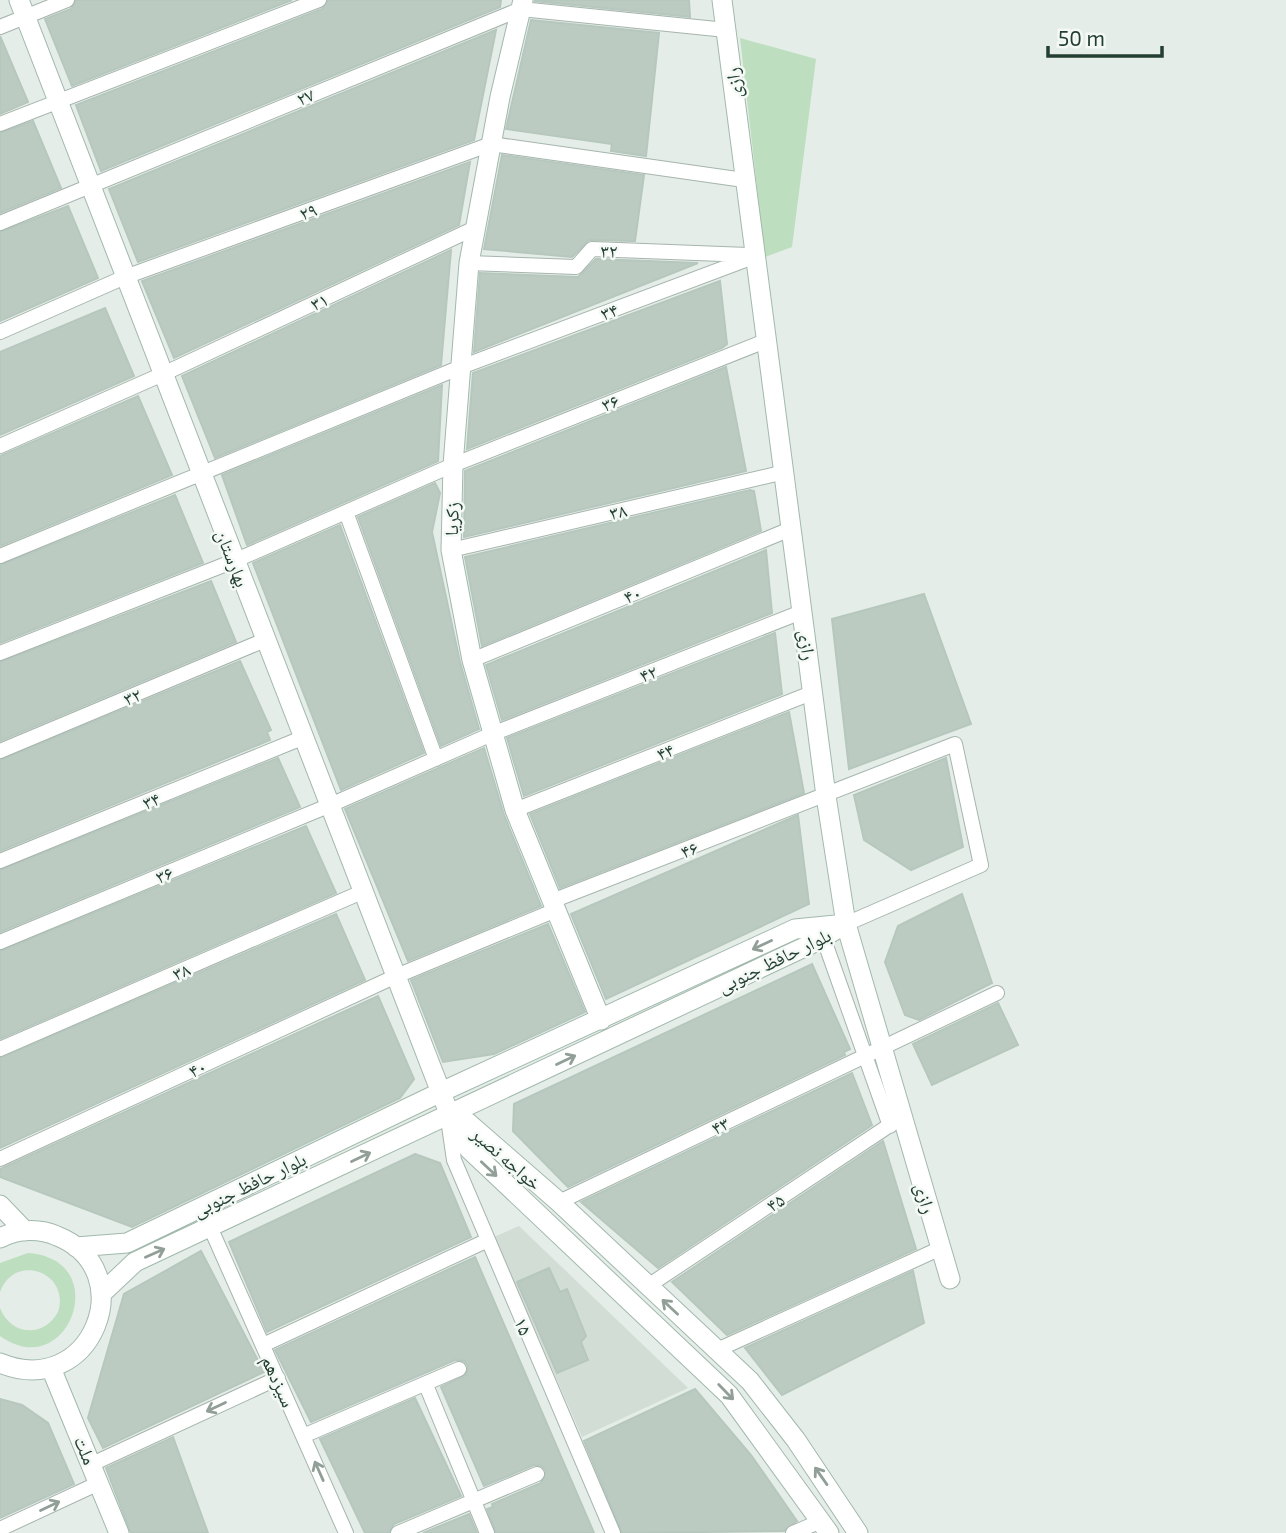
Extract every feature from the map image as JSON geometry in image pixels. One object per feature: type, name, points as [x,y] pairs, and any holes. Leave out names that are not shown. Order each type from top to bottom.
[{"type":"main road","name":"رازی","points":[[722,0],[744,180],[804,611],[826,796],[846,925],[875,1051],[896,1122],[950,1279]]},
{"type":"main road","name":"زکریا","points":[[522,5],[491,144],[469,263],[453,465],[450,550],[472,660],[516,810],[601,1020]]},
{"type":"main road","name":"بهارستان","points":[[22,8],[447,1116]]},
{"type":"main road","name":"بلوار حافظ جنوبی","points":[[101,1294],[135,1262],[846,925]]},
{"type":"main road","name":"بلوار حافظ جنوبی","points":[[76,1247],[127,1243],[439,1093],[795,929],[846,925]]},
{"type":"main road","name":"خواجه نصیر","points":[[447,1116],[467,1122],[475,1142],[729,1395],[825,1527]]},
{"type":"main road","name":"خواجه نصیر","points":[[475,1142],[559,1202],[750,1381],[796,1440],[858,1533]]},
{"type":"main road","points":[[0,1205],[24,1231]]},
{"type":"main road","points":[[0,1238],[24,1231],[52,1234],[76,1247],[93,1268],[101,1294],[99,1318],[89,1340],[72,1357],[51,1368],[21,1370],[0,1363]]},
{"type":"main road","name":"ملت","points":[[51,1368],[119,1533]]},
{"type":"street","points":[[0,27],[22,8],[67,0]]},
{"type":"street","points":[[0,124],[319,0]]},
{"type":"street","points":[[522,5],[726,30]]},
{"type":"street","name":"۲۷","points":[[0,223],[522,5]]},
{"type":"street","points":[[491,144],[744,180]]},
{"type":"street","name":"۲۹","points":[[0,332],[125,277],[491,144]]},
{"type":"street","name":"۳۱","points":[[0,446],[163,374],[475,228]]},
{"type":"street","name":"۳۲","points":[[469,263],[576,267],[592,248],[756,256]]},
{"type":"street","name":"۳۴","points":[[0,556],[461,366],[756,256]]},
{"type":"street","name":"۳۶","points":[[0,653],[234,561],[453,465],[768,340]]},
{"type":"street","name":"۳۸","points":[[450,550],[785,472]]},
{"type":"street","points":[[346,512],[436,759]]},
{"type":"street","name":"۴۰","points":[[472,660],[793,528]]},
{"type":"street","name":"۴۲","points":[[436,759],[492,734],[804,611]]},
{"type":"street","name":"۳۲","points":[[0,751],[265,640]]},
{"type":"street","name":"۴۴","points":[[516,810],[814,692]]},
{"type":"street","name":"۳۴","points":[[0,861],[302,738]]},
{"type":"street","points":[[826,796],[955,744],[981,865],[846,925]]},
{"type":"street","name":"۳۶","points":[[0,942],[436,759]]},
{"type":"street","name":"۴۶","points":[[394,977],[554,905],[826,796]]},
{"type":"street","name":"۳۸","points":[[0,1049],[362,892]]},
{"type":"street","points":[[823,937],[875,1051]]},
{"type":"street","name":"۴۰","points":[[0,1159],[394,977]]},
{"type":"street","name":"۴۳","points":[[559,1202],[997,993]]},
{"type":"street","name":"۱۵","points":[[447,1116],[454,1160],[613,1533]]},
{"type":"street","name":"۴۵","points":[[648,1286],[896,1122]]},
{"type":"street","name":"سیزدهم","points":[[211,1228],[346,1533]]},
{"type":"street","points":[[263,1345],[488,1240]]},
{"type":"street","points":[[717,1350],[941,1248]]},
{"type":"street","points":[[303,1436],[458,1369]]},
{"type":"street","points":[[92,1464],[278,1378]]},
{"type":"street","points":[[426,1385],[487,1533]]},
{"type":"street","points":[[398,1533],[537,1474]]},
{"type":"street","points":[[0,1529],[99,1483]]},
{"type":"street","points":[[793,1533],[825,1527]]},
{"type":"shaded area","points":[[519,1226],[688,1388],[582,1437],[494,1237]]},
{"type":"green space","points":[[740,38],[816,59],[792,247],[765,257]]},
{"type":"green space","points":[[28,1253],[55,1260],[70,1275],[75,1295],[72,1315],[62,1333],[45,1345],[24,1347],[0,1336],[0,1308],[12,1324],[19,1328],[36,1330],[45,1326],[58,1312],[60,1298],[56,1286],[49,1278],[28,1270],[7,1280],[0,1292],[0,1263]]},
{"type":"building","points":[[76,0],[292,0],[72,86],[45,19],[71,9]]},
{"type":"building","points":[[328,0],[501,0],[500,7],[101,171],[76,105],[322,9]]},
{"type":"building","points":[[689,0],[690,17],[535,1]]},
{"type":"building","points":[[531,20],[659,33],[646,156],[611,151],[612,144],[506,129]]},
{"type":"building","points":[[496,30],[474,140],[138,262],[109,189]]},
{"type":"building","points":[[0,36],[28,102],[0,114]]},
{"type":"building","points":[[33,121],[61,188],[0,213],[0,133]]},
{"type":"building","points":[[502,155],[644,175],[635,241],[589,240],[572,257],[484,249]]},
{"type":"building","points":[[470,162],[459,225],[174,358],[142,281]]},
{"type":"building","points":[[68,206],[98,278],[0,321],[0,232]]},
{"type":"building","points":[[451,250],[441,365],[215,458],[182,376]]},
{"type":"building","points":[[596,259],[698,263],[474,352],[480,273],[578,277]]},
{"type":"building","points":[[720,281],[727,344],[722,348],[467,449],[473,373]]},
{"type":"building","points":[[105,308],[134,376],[0,435],[0,352]]},
{"type":"building","points":[[726,367],[746,471],[464,537],[465,471]]},
{"type":"building","points":[[442,385],[438,461],[247,545],[222,475]]},
{"type":"building","points":[[138,396],[172,475],[0,546],[0,456]]},
{"type":"building","points":[[435,483],[440,493],[432,532],[460,662],[479,729],[441,746],[358,517]]},
{"type":"building","points":[[754,491],[761,531],[482,646],[465,557]]},
{"type":"building","points":[[175,495],[203,563],[0,643],[0,565]]},
{"type":"building","points":[[340,525],[424,753],[341,790],[253,563]]},
{"type":"building","points":[[766,550],[772,613],[502,720],[486,665]]},
{"type":"building","points":[[211,581],[236,642],[0,741],[0,662]]},
{"type":"building","points":[[924,594],[971,724],[849,769],[832,619]]},
{"type":"building","points":[[775,633],[782,694],[524,796],[507,738]]},
{"type":"building","points":[[240,661],[271,730],[267,732],[270,740],[0,851],[0,760]]},
{"type":"building","points":[[789,712],[804,793],[560,888],[530,814]]},
{"type":"building","points":[[484,748],[504,815],[541,906],[408,961],[345,809]]},
{"type":"building","points":[[278,758],[300,807],[0,932],[0,870]]},
{"type":"building","points":[[946,758],[963,847],[911,870],[864,840],[854,795]]},
{"type":"building","points":[[798,815],[809,904],[606,999],[571,914]]},
{"type":"building","points":[[306,826],[336,893],[0,1039],[0,951]]},
{"type":"building","points":[[962,894],[992,983],[919,1020],[905,1015],[885,962],[898,926]]},
{"type":"building","points":[[336,914],[365,980],[0,1148],[0,1058]]},
{"type":"building","points":[[548,924],[585,1012],[494,1054],[443,1062],[411,980]]},
{"type":"building","points":[[812,964],[850,1049],[844,1052],[845,1055],[568,1187],[513,1131],[514,1104]]},
{"type":"building","points":[[378,996],[414,1079],[400,1098],[132,1227],[0,1177],[0,1169]]},
{"type":"building","points":[[998,1003],[1018,1045],[932,1085],[913,1044]]},
{"type":"building","points":[[852,1073],[872,1125],[658,1268],[581,1202]]},
{"type":"building","points":[[883,1141],[916,1249],[727,1335],[672,1282]]},
{"type":"building","points":[[415,1154],[440,1163],[471,1237],[267,1332],[229,1242]]},
{"type":"building","points":[[201,1251],[264,1372],[103,1448],[88,1418],[124,1294]]},
{"type":"building","points":[[475,1257],[594,1533],[496,1533],[487,1509],[493,1507],[492,1504],[541,1483],[546,1471],[542,1466],[534,1465],[484,1486],[441,1387],[466,1375],[468,1366],[464,1361],[455,1360],[311,1422],[275,1350]]},
{"type":"building","points":[[549,1268],[560,1292],[567,1289],[586,1336],[581,1342],[588,1360],[557,1373],[517,1282]]},
{"type":"building","points":[[913,1271],[924,1323],[782,1395],[745,1348]]},
{"type":"building","points":[[695,1389],[751,1455],[797,1521],[784,1531],[622,1533],[584,1441]]},
{"type":"building","points":[[415,1398],[461,1496],[394,1524],[389,1533],[365,1533],[320,1439]]},
{"type":"building","points":[[0,1399],[22,1405],[48,1423],[74,1484],[0,1518]]},
{"type":"building","points":[[173,1437],[208,1533],[131,1533],[106,1468]]},
{"type":"building","points":[[469,1514],[477,1533],[423,1533]]}]
